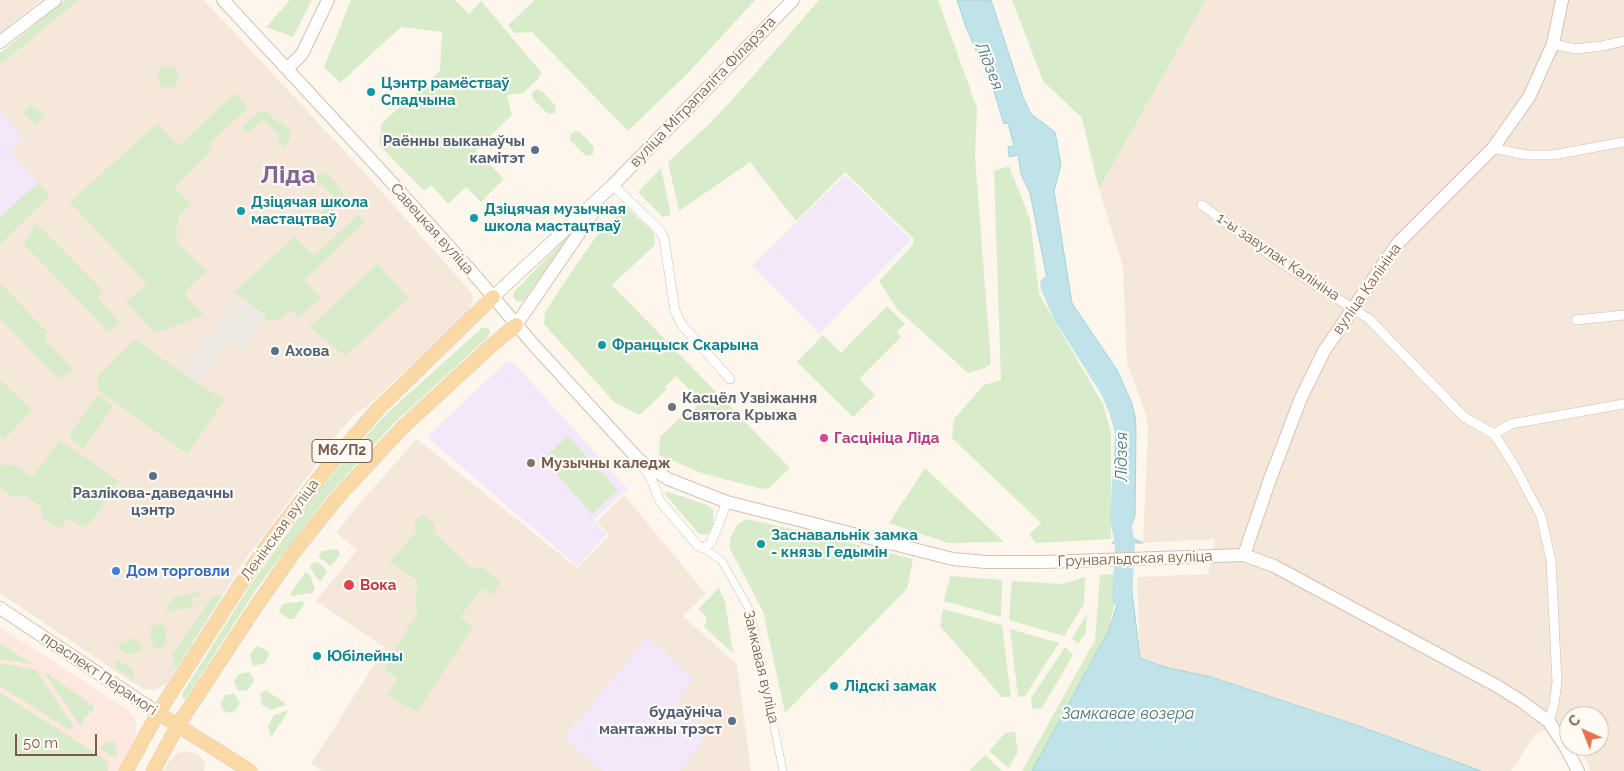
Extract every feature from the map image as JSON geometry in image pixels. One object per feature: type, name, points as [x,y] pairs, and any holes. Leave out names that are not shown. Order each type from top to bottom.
[{"type":"main road","points":[[0,42],[55,0]]},
{"type":"main road","name":"Савецкая вуліца","points":[[223,0],[385,175],[638,460]]},
{"type":"main road","points":[[287,69],[302,54],[328,0]]},
{"type":"main road","name":"вуліца Мітрапаліта Філарэта","points":[[493,297],[613,185],[793,0]]},
{"type":"main road","name":"вуліца Калініна","points":[[1244,554],[1301,398],[1324,351],[1398,243],[1493,148],[1529,97],[1553,44],[1562,0]]},
{"type":"main road","name":"вуліца Мітрапаліта Філарэта","points":[[516,324],[613,185]]},
{"type":"main road","name":"Ленінская вуліца","points":[[126,771],[158,713],[273,537],[326,469],[377,410],[493,297]]},
{"type":"main road","name":"Ленінская вуліца","points":[[153,771],[178,725],[294,552],[338,498],[402,428],[516,324]]},
{"type":"main road","name":"Грунвальдская вуліца","points":[[638,460],[668,479],[727,502],[953,559],[986,562],[1045,562],[1133,560],[1244,554],[1274,566],[1521,700],[1548,722],[1565,746],[1578,771]]},
{"type":"main road","name":"праспект Перамогі","points":[[0,608],[158,713],[250,771]]},
{"type":"street","points":[[1553,44],[1575,49],[1624,41]]},
{"type":"street","points":[[1493,148],[1526,155],[1553,155],[1624,142]]},
{"type":"street","points":[[613,185],[660,231],[664,238],[675,311],[682,325],[730,379]]},
{"type":"street","name":"1-ы завулак Калініна","points":[[1202,205],[1274,258],[1369,319],[1464,417],[1494,434]]},
{"type":"street","points":[[1576,320],[1624,314]]},
{"type":"street","points":[[1548,722],[1554,704],[1557,682],[1551,560],[1541,516],[1514,465],[1494,434],[1511,424],[1624,404]]},
{"type":"street","name":"Замкавая вуліца","points":[[638,460],[650,476],[660,501],[698,546],[722,561],[748,607],[784,771]]},
{"type":"street","points":[[703,548],[711,543],[727,502]]},
{"type":"shaded area","points":[[0,0],[41,0],[0,33]]},
{"type":"shaded area","points":[[79,0],[204,0],[363,171],[471,292],[473,299],[469,312],[365,408],[354,415],[332,440],[327,450],[244,561],[167,684],[154,690],[145,689],[130,681],[0,593],[0,65]]},
{"type":"shaded area","points":[[1206,0],[1624,0],[1624,771],[1591,771],[1584,756],[1609,756],[1609,706],[1559,706],[1559,726],[1535,734],[1511,771],[1481,771],[1359,726],[1211,677],[1165,667],[1140,658],[1137,577],[1208,574],[1215,539],[1143,543],[1148,432],[1146,414],[1127,363],[1123,267],[1099,189]]},
{"type":"shaded area","points":[[0,111],[24,138],[10,151],[38,183],[0,217]]},
{"type":"shaded area","points":[[845,175],[911,239],[819,334],[752,266]]},
{"type":"shaded area","points":[[238,295],[267,316],[242,350],[230,342],[198,384],[181,371]]},
{"type":"shaded area","name":"Музычны каледж","points":[[507,361],[513,362],[628,489],[594,520],[607,534],[577,566],[427,437]]},
{"type":"shaded area","points":[[417,439],[577,568],[609,535],[597,521],[624,495],[706,594],[683,616],[737,665],[751,771],[323,771],[311,764],[385,648],[316,601],[357,550],[336,533]]},
{"type":"shaded area","points":[[0,627],[128,710],[135,718],[136,730],[133,742],[119,771],[0,771]]},
{"type":"shaded area","points":[[647,637],[694,678],[681,695],[680,705],[697,719],[703,742],[680,771],[602,771],[564,738]]},
{"type":"shaded area","points":[[186,751],[197,754],[205,762],[204,771],[163,771],[176,754]]},
{"type":"green space","points":[[65,0],[79,0],[0,65],[0,53]]},
{"type":"green space","points":[[290,0],[312,0],[293,37],[266,27]]},
{"type":"green space","points":[[351,0],[455,0],[469,14],[481,1],[541,72],[539,78],[523,93],[507,95],[512,115],[476,150],[504,179],[481,202],[466,187],[448,204],[431,185],[424,191],[379,145],[382,123],[440,71],[442,32],[401,27],[340,83],[324,67]]},
{"type":"green space","points":[[535,0],[755,0],[688,73],[628,131],[532,32],[515,33],[508,25]]},
{"type":"green space","points":[[819,0],[938,0],[977,108],[975,157],[991,364],[985,368],[968,373],[897,309],[879,281],[912,246],[914,239],[845,172],[796,221],[750,162],[679,211],[668,162],[733,99]]},
{"type":"green space","points":[[1012,0],[1206,0],[1099,189],[1082,118],[1043,81]]},
{"type":"green space","points":[[168,66],[176,69],[179,77],[176,85],[168,88],[160,85],[157,77],[160,69]]},
{"type":"green space","points":[[537,89],[542,91],[556,106],[555,113],[548,114],[533,99],[532,93]]},
{"type":"green space","points":[[235,93],[248,108],[209,144],[213,149],[174,188],[191,203],[178,217],[176,233],[179,245],[207,271],[184,294],[204,315],[155,333],[126,302],[147,284],[70,202],[159,122],[179,146]]},
{"type":"green space","points":[[30,105],[45,115],[35,125],[23,113]]},
{"type":"green space","points":[[267,111],[279,124],[282,122],[291,132],[290,139],[284,147],[278,141],[280,136],[265,121],[262,120],[248,133],[242,127],[258,113]]},
{"type":"green space","points":[[575,131],[580,132],[594,147],[593,154],[585,155],[570,140],[570,135]]},
{"type":"green space","points":[[1009,166],[1030,219],[1039,294],[1103,404],[1111,433],[1111,539],[1036,543],[1029,535],[1041,523],[952,438],[954,419],[984,385],[1001,380],[994,171]]},
{"type":"green space","points":[[661,168],[671,215],[663,217],[638,192]]},
{"type":"green space","points":[[324,172],[337,184],[344,197],[341,204],[327,218],[320,213],[334,197],[322,184],[318,185],[313,179]]},
{"type":"green space","points":[[38,183],[50,195],[0,244],[0,217]]},
{"type":"green space","points":[[626,207],[654,233],[655,245],[612,285],[790,468],[768,489],[704,474],[659,455],[660,437],[687,411],[690,413],[701,402],[676,376],[665,387],[667,389],[640,415],[615,403],[544,324],[545,312],[572,271],[598,234]]},
{"type":"green space","points":[[358,215],[365,222],[304,280],[321,298],[298,318],[291,310],[279,320],[264,320],[267,316],[234,292],[295,237],[314,256]]},
{"type":"green space","points":[[581,222],[523,301],[517,302],[513,297],[514,292]]},
{"type":"green space","points":[[36,223],[102,290],[98,298],[119,322],[109,332],[24,244]]},
{"type":"green space","points":[[377,264],[409,298],[345,356],[310,327]]},
{"type":"green space","points":[[0,283],[47,332],[45,340],[73,369],[59,379],[0,319]]},
{"type":"green space","points":[[887,306],[905,324],[897,332],[901,337],[859,379],[875,395],[853,417],[797,362],[823,335],[841,353]]},
{"type":"green space","points":[[483,327],[489,329],[488,337],[393,424],[326,498],[257,588],[184,699],[182,694],[251,584],[317,492],[384,416]]},
{"type":"green space","points":[[135,339],[198,384],[225,399],[187,454],[98,390],[98,376]]},
{"type":"green space","points":[[0,380],[32,410],[4,440],[0,437]]},
{"type":"green space","points":[[98,395],[113,406],[83,449],[72,440],[70,434]]},
{"type":"green space","points":[[568,436],[618,490],[592,514],[543,459]]},
{"type":"green space","points":[[60,440],[119,481],[96,516],[84,528],[68,518],[60,529],[42,518],[42,507],[23,494],[16,499],[0,487],[0,468],[3,464],[17,466],[32,478]]},
{"type":"green space","points":[[925,468],[1004,542],[948,543],[889,523]]},
{"type":"green space","points":[[666,491],[707,505],[713,510],[713,528],[707,535],[699,534],[665,494]]},
{"type":"green space","points":[[423,515],[435,524],[434,532],[473,570],[480,566],[501,582],[491,595],[482,588],[460,617],[473,627],[417,712],[387,695],[398,678],[384,669],[418,612],[415,603],[418,581],[390,562],[416,532],[414,521]]},
{"type":"green space","points":[[746,519],[913,559],[907,589],[785,713],[763,611],[729,547],[731,536],[737,525]]},
{"type":"green space","points":[[336,549],[340,555],[332,565],[329,565],[320,558],[319,554],[322,551]]},
{"type":"green space","points":[[313,562],[317,562],[326,569],[327,572],[321,581],[317,579],[310,567]]},
{"type":"green space","points":[[306,572],[310,575],[315,589],[312,593],[293,596],[290,594]]},
{"type":"green space","points":[[1116,574],[1116,593],[1109,630],[1032,771],[1022,771],[1095,640],[1100,575]]},
{"type":"green space","points":[[950,576],[1002,580],[1001,617],[944,601]]},
{"type":"green space","points":[[1085,577],[1084,604],[1064,636],[1009,620],[1012,581],[1062,584]]},
{"type":"green space","points":[[719,588],[725,602],[733,653],[704,627],[707,618],[698,609]]},
{"type":"green space","points":[[198,591],[200,593],[197,598],[194,596],[191,600],[194,602],[191,607],[165,611],[174,597]]},
{"type":"green space","points":[[223,594],[177,668],[174,666],[172,655],[213,596]]},
{"type":"green space","points":[[302,601],[305,603],[294,619],[289,619],[280,613],[279,610],[283,604]]},
{"type":"green space","points":[[943,609],[1002,625],[1011,697],[1002,697],[940,626]]},
{"type":"green space","points":[[1087,614],[1086,633],[1078,644],[1072,638]]},
{"type":"green space","points":[[156,623],[157,626],[160,623],[165,627],[167,641],[162,648],[156,649],[150,632]]},
{"type":"green space","points":[[1010,629],[1059,643],[1025,696],[1018,697]]},
{"type":"green space","points":[[133,638],[141,644],[142,650],[140,652],[127,654],[119,648],[118,644]]},
{"type":"green space","points":[[0,643],[32,664],[0,659]]},
{"type":"green space","points":[[258,646],[269,652],[269,655],[265,663],[253,666],[250,655],[255,647]]},
{"type":"green space","points":[[1065,647],[1073,655],[1042,708],[1032,709],[1031,698]]},
{"type":"green space","points":[[116,659],[132,669],[133,679],[117,669]]},
{"type":"green space","points":[[0,663],[36,670],[74,727],[67,729],[0,686]]},
{"type":"green space","points":[[43,671],[93,705],[94,711],[88,711],[89,714],[80,726]]},
{"type":"green space","points":[[249,672],[254,680],[248,690],[238,691],[234,681],[239,674]]},
{"type":"green space","points":[[266,690],[286,705],[271,710],[262,705],[260,694]]},
{"type":"green space","points":[[0,692],[106,760],[108,771],[0,771]]},
{"type":"green space","points":[[235,694],[240,703],[235,711],[228,713],[222,709],[221,703],[225,695]]},
{"type":"green space","points":[[289,710],[271,738],[268,726],[274,715]]},
{"type":"green space","points":[[1015,732],[1018,752],[1009,768],[989,751],[1005,733]]},
{"type":"green space","points":[[106,742],[116,742],[117,754],[115,757],[99,748]]},
{"type":"green space","points":[[985,755],[1002,771],[969,771]]},
{"type":"water","points":[[957,0],[991,0],[1023,97],[1031,114],[1055,132],[1061,165],[1054,191],[1072,303],[1117,370],[1131,401],[1136,429],[1135,516],[1129,531],[1131,537],[1143,543],[1112,543],[1121,537],[1124,424],[1112,390],[1050,293],[1030,193],[1021,174],[1018,155],[1009,157],[1008,147],[1014,146],[1008,123],[1004,124],[994,92],[966,27]]},
{"type":"water","name":"Замкавае возера","points":[[1124,571],[1130,574],[1140,658],[1165,667],[1211,677],[1359,726],[1481,771],[1032,771],[1109,630],[1119,598],[1121,575]]},
{"type":"waterway","name":"Лідзея","points":[[1050,285],[1063,315],[1111,391],[1125,432],[1120,519],[1125,543],[1122,598]]},
{"type":"place","name":"Цэнтр рамёстваў Спадчына","points":[[371,92]]},
{"type":"place","name":"Раённы выканаўчы камітэт","points":[[535,150]]},
{"type":"place","name":"Дзіцячая школа мастацтваў","points":[[241,211]]},
{"type":"place","name":"Дзіцячая музычная школа мастацтваў","points":[[474,218]]},
{"type":"place","name":"Францыск Скарына","points":[[602,345]]},
{"type":"place","name":"Ахова","points":[[275,351]]},
{"type":"place","name":"Касцёл Узвіжання Святога Крыжа","points":[[672,407]]},
{"type":"place","name":"Гасцініца Ліда","points":[[824,438]]},
{"type":"place","name":"Музычны каледж","points":[[531,463]]},
{"type":"place","name":"Разлікова-даведачны цэнтр","points":[[153,476]]},
{"type":"place","name":"Заснавальнік замка - князь Гедымін","points":[[761,544]]},
{"type":"place","name":"Дом торговли","points":[[116,571]]},
{"type":"place","name":"Вока","points":[[349,585]]},
{"type":"place","name":"Юбілейны","points":[[317,656]]},
{"type":"place","name":"Лідскі замак","points":[[834,686]]},
{"type":"place","name":"будаўніча мантажны трэст","points":[[732,721]]},
{"type":"district","name":"Ліда","points":[[288,175]]}]
